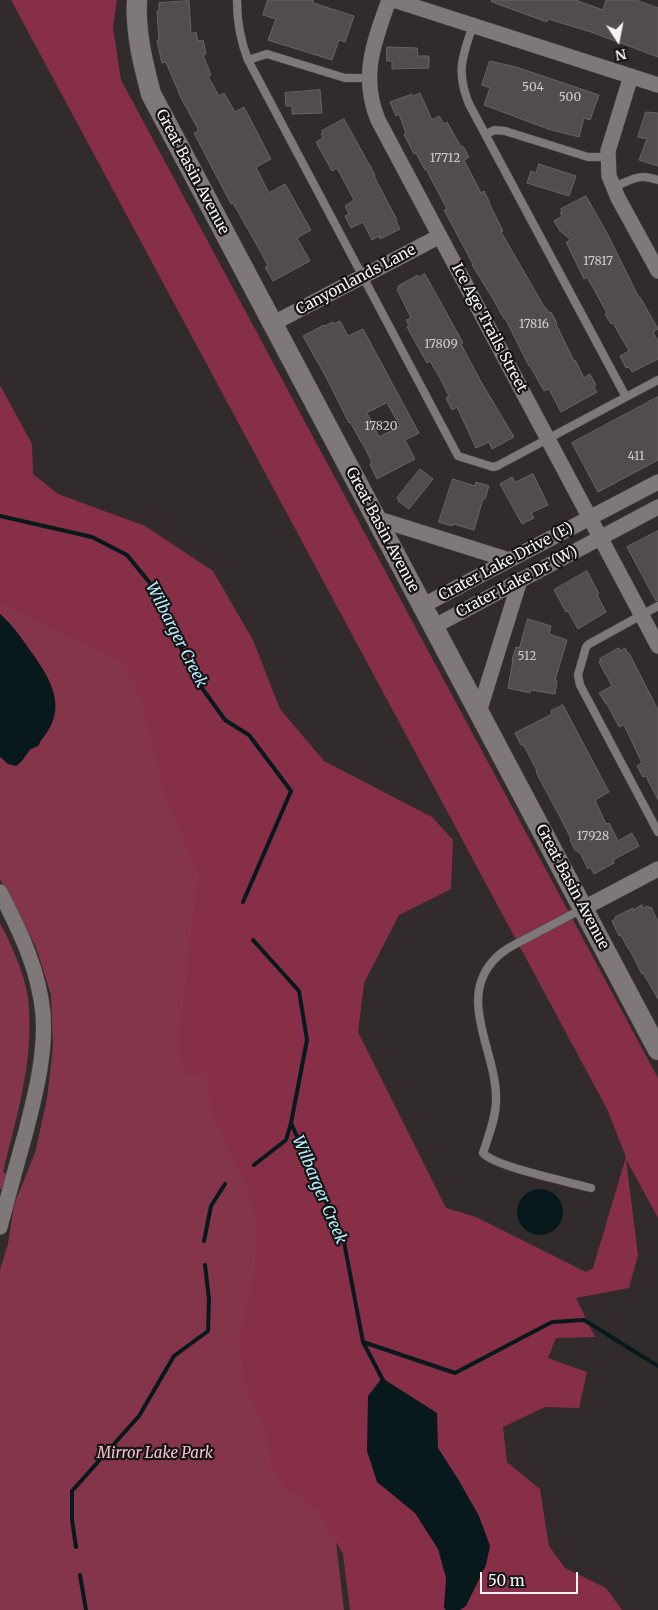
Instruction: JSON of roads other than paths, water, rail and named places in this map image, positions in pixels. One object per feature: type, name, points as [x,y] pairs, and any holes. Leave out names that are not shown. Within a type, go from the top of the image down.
[{"type":"street","name":"Great Basin Avenue","points":[[137,0],[137,30],[140,52],[151,94],[658,1050]]},
{"type":"street","name":"Ice Age Trails Street","points":[[389,0],[372,49],[369,78],[374,112],[658,646]]},
{"type":"street","points":[[394,0],[658,85]]},
{"type":"street","points":[[631,76],[611,140],[608,157],[609,176],[658,271]]},
{"type":"street","name":"Canyonlands Lane","points":[[272,324],[440,236]]},
{"type":"street","name":"Crater Lake Drive (E)","points":[[422,606],[658,482]]},
{"type":"street","name":"Crater Lake Dr (W)","points":[[434,627],[658,507]]},
{"type":"street","points":[[375,518],[509,560]]},
{"type":"street","points":[[479,712],[520,580]]},
{"type":"street","points":[[584,908],[658,869]]},
{"type":"street","points":[[0,892],[33,965],[40,996],[43,1023],[43,1041],[38,1081],[4,1198],[0,1227]]},
{"type":"lane","points":[[236,0],[240,38],[248,60],[458,456],[493,467],[658,380]]},
{"type":"lane","points":[[473,25],[464,50],[461,73],[467,99],[626,397]]},
{"type":"lane","points":[[248,60],[267,54],[345,78],[369,78]]},
{"type":"lane","points":[[486,134],[495,130],[505,131],[588,157],[608,157]]},
{"type":"lane","points":[[614,187],[638,176],[647,176],[658,180]]},
{"type":"lane","points":[[658,606],[589,644],[586,647],[578,675],[580,685],[658,832]]},
{"type":"lane","points":[[584,908],[499,954],[492,961],[482,978],[478,989],[478,999],[481,1024],[494,1075],[496,1101],[483,1153],[487,1158],[502,1164],[591,1188]]},
{"type":"waterway","name":"Wilbarger Creek","points":[[0,516],[92,537],[127,555],[154,588],[194,677],[225,720],[249,735],[291,791],[243,902]]},
{"type":"waterway","name":"Wilbarger Creek","points":[[253,940],[299,991],[307,1040],[286,1140],[254,1165]]},
{"type":"waterway","name":"Wilbarger Creek","points":[[291,1123],[344,1242],[363,1342],[455,1373],[552,1322],[584,1320],[658,1366]]},
{"type":"waterway","points":[[204,1241],[211,1206],[225,1184]]},
{"type":"waterway","points":[[76,1547],[72,1520],[72,1491],[139,1416],[174,1356],[208,1331],[209,1299],[205,1265]]},
{"type":"waterway","points":[[363,1342],[384,1382]]},
{"type":"waterway","points":[[80,1575],[86,1610]]},
{"type":"park label","name":"Mirror Lake Park","points":[[155,1454]]}]
